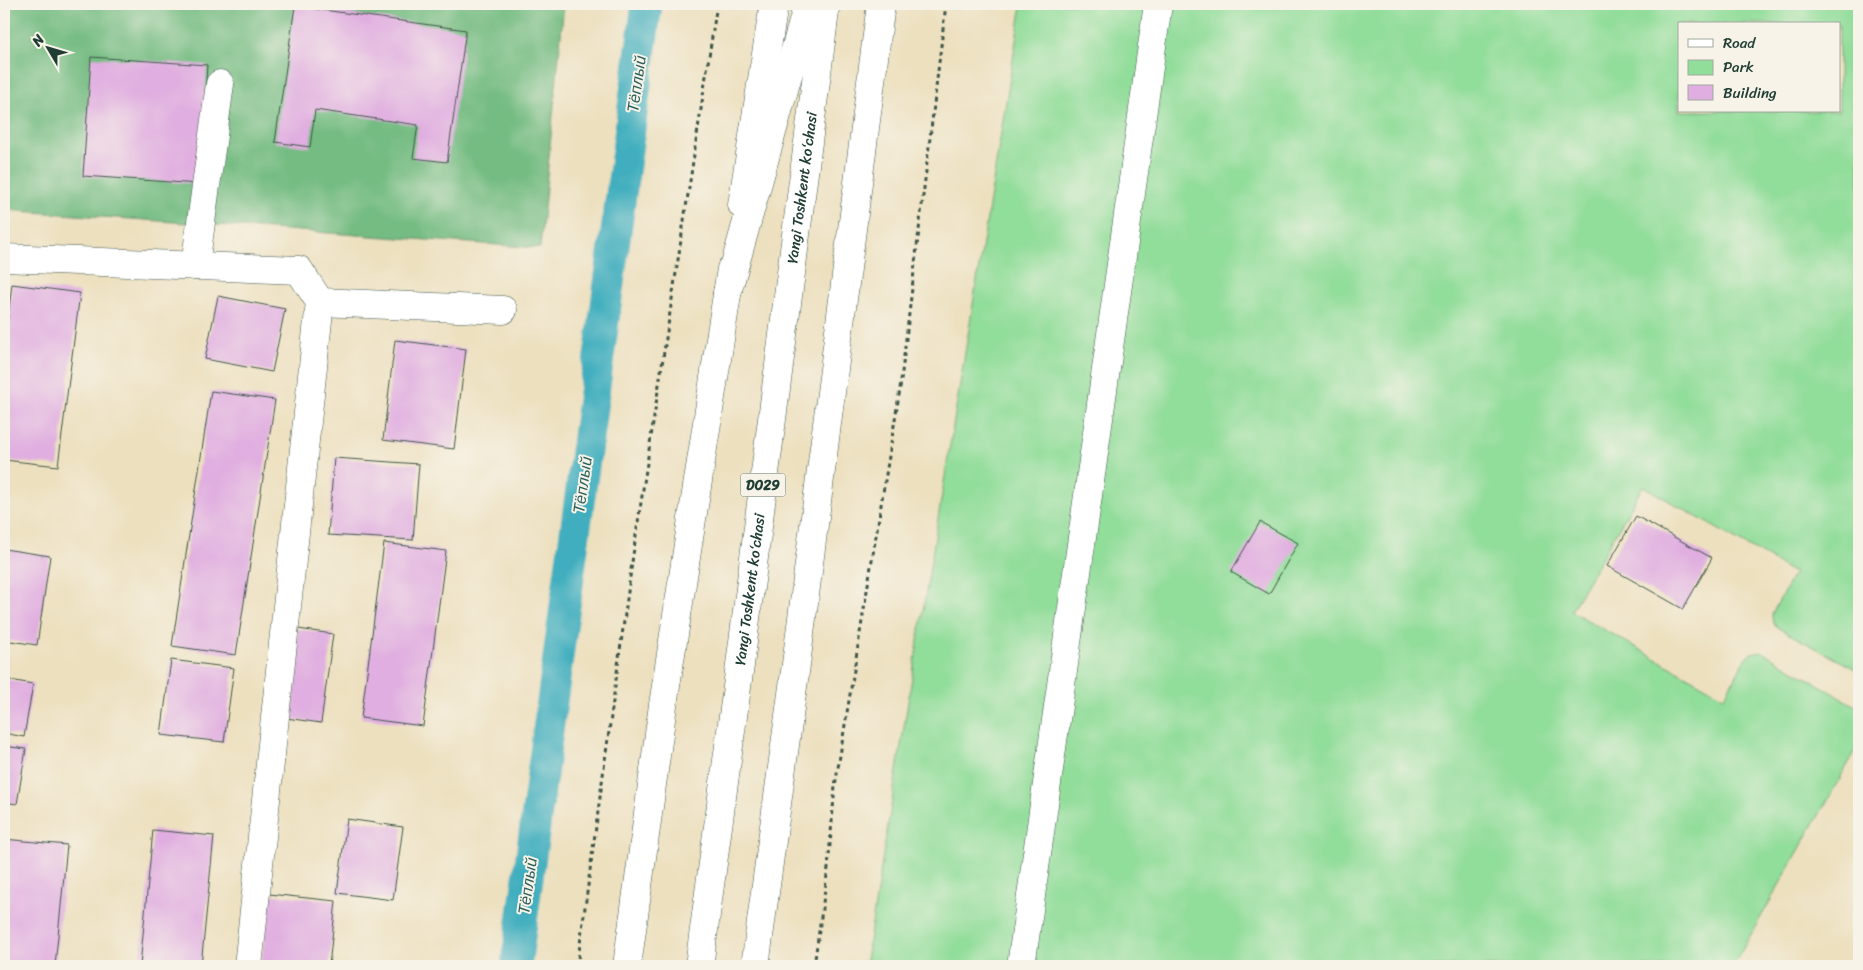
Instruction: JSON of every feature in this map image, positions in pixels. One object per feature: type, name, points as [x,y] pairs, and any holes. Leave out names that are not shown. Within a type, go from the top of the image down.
[{"type":"main road","points":[[627,966],[663,705],[774,4]]},
{"type":"main road","points":[[728,293],[808,4]]},
{"type":"main road","name":"Yangi Toshkent ko‘chasi","points":[[698,966],[740,665],[826,4]]},
{"type":"main road","points":[[755,966],[881,4]]},
{"type":"main road","points":[[1021,966],[1158,4]]},
{"type":"main road","points":[[195,266],[220,84]]},
{"type":"main road","points":[[4,258],[299,270],[320,302],[248,966]]},
{"type":"main road","points":[[320,302],[503,310]]},
{"type":"path","points":[[577,966],[632,555],[717,4]]},
{"type":"path","points":[[814,966],[828,868],[835,786],[900,389],[946,4]]},
{"type":"green space","points":[[4,4],[564,4],[540,248],[4,210]]},
{"type":"green space","points":[[1022,4],[1859,4],[1859,671],[1778,628],[1775,624],[1772,614],[1794,573],[1643,486],[1571,611],[1724,697],[1746,657],[1751,653],[1761,651],[1859,708],[1859,745],[1733,966],[865,966]]},
{"type":"building","points":[[295,6],[466,30],[447,162],[413,158],[418,125],[315,110],[310,147],[275,142]]},
{"type":"building","points":[[91,57],[207,65],[199,184],[83,176]]},
{"type":"building","points":[[12,284],[80,293],[58,466],[4,460],[4,350]]},
{"type":"building","points":[[218,296],[285,309],[272,372],[205,359]]},
{"type":"building","points":[[395,340],[466,349],[454,449],[383,440]]},
{"type":"building","points":[[211,391],[275,400],[236,655],[172,646]]},
{"type":"building","points":[[334,458],[419,464],[413,540],[328,535]]},
{"type":"building","points":[[1636,516],[1712,558],[1683,609],[1607,566]]},
{"type":"building","points":[[1260,522],[1298,543],[1269,594],[1231,572]]},
{"type":"building","points":[[384,543],[446,551],[423,726],[361,718]]},
{"type":"building","points":[[4,549],[50,556],[37,645],[4,640]]},
{"type":"building","points":[[298,629],[333,634],[321,723],[286,718]]},
{"type":"building","points":[[171,660],[234,668],[224,742],[161,735]]},
{"type":"building","points":[[4,679],[33,684],[24,737],[4,733]]},
{"type":"building","points":[[4,746],[26,749],[17,804],[4,802]]},
{"type":"building","points":[[347,819],[403,827],[393,900],[337,893]]},
{"type":"building","points":[[153,830],[214,836],[201,966],[140,966]]},
{"type":"building","points":[[4,839],[67,845],[55,966],[4,966]]},
{"type":"building","points":[[269,894],[336,901],[329,966],[261,966]]},
{"type":"waterway","name":"Тёплый","points":[[516,966],[647,4]]}]
